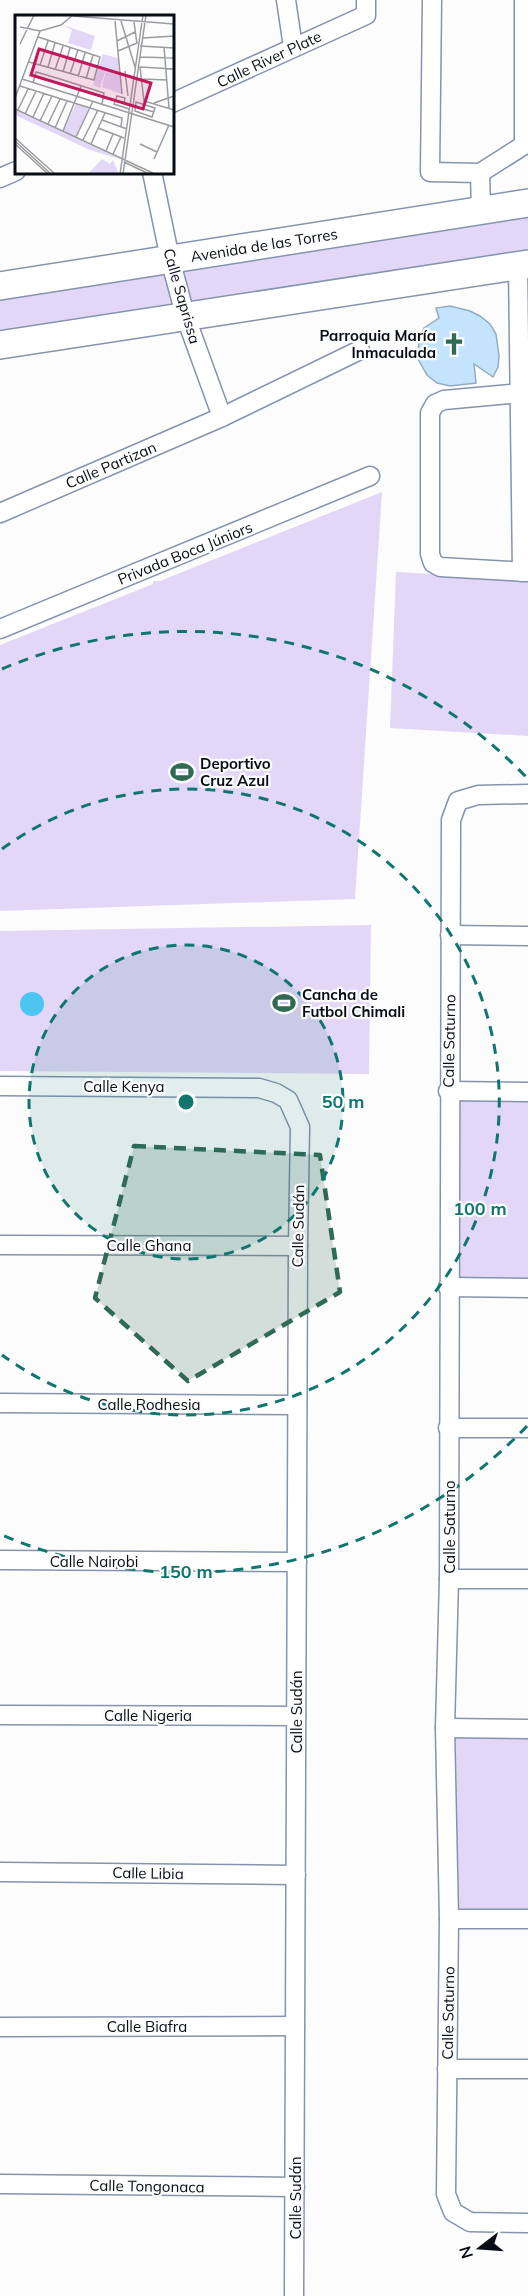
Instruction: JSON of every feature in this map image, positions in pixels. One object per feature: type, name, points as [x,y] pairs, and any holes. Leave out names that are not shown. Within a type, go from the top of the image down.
[{"type":"street","points":[[286,0],[293,47]]},
{"type":"street","points":[[432,0],[430,172],[480,173],[526,144],[524,0]]},
{"type":"street","name":"Calle River Plate","points":[[174,102],[293,47],[366,8]]},
{"type":"street","points":[[0,178],[15,171]]},
{"type":"street","points":[[480,173],[481,211]]},
{"type":"street","name":"Calle Saprissa","points":[[152,174],[170,259],[186,318],[222,417]]},
{"type":"street","name":"Avenida de las Torres","points":[[0,286],[528,203]]},
{"type":"street","points":[[0,345],[523,265],[521,393],[525,572],[440,567],[433,563],[430,555],[430,413],[435,404],[444,400],[521,393]]},
{"type":"street","name":"Calle Partizan","points":[[0,513],[222,417],[360,350]]},
{"type":"street","name":"Privada Boca Júniors","points":[[0,629],[370,476]]},
{"type":"street","name":"Calle Saturno","points":[[528,794],[478,795],[458,801],[451,820],[448,1091],[449,1579],[445,1728],[449,1919],[446,2194],[453,2212],[470,2222],[528,2223]]},
{"type":"street","points":[[450,935],[528,936]]},
{"type":"street","name":"Calle Kenya","points":[[0,1086],[259,1088],[276,1092],[288,1100],[300,1127]]},
{"type":"street","points":[[448,1091],[528,1092]]},
{"type":"street","name":"Calle Sudán","points":[[294,2296],[300,1127]]},
{"type":"street","name":"Calle Ghana","points":[[0,1245],[298,1246]]},
{"type":"street","points":[[448,1287],[528,1288]]},
{"type":"street","name":"Calle Rodhesia","points":[[0,1403],[297,1405]]},
{"type":"street","points":[[448,1428],[528,1428]]},
{"type":"street","name":"Calle Nairobi","points":[[0,1560],[297,1562]]},
{"type":"street","points":[[449,1579],[528,1579]]},
{"type":"street","name":"Calle Nigeria","points":[[0,1715],[296,1716]]},
{"type":"street","points":[[445,1728],[528,1729]]},
{"type":"street","name":"Calle Libia","points":[[0,1872],[296,1875]]},
{"type":"street","points":[[449,1919],[528,1919]]},
{"type":"street","name":"Calle Biafra","points":[[0,2027],[295,2026]]},
{"type":"street","points":[[447,2069],[528,2069]]},
{"type":"street","name":"Calle Tongonaca","points":[[0,2184],[294,2187]]},
{"type":"highlighted area","points":[[134,1146],[320,1155],[340,1292],[188,1381],[95,1298]]},
{"type":"shaded area","points":[[528,199],[528,263],[194,320],[176,249]]},
{"type":"shaded area","points":[[164,252],[182,322],[0,349],[0,275]]},
{"type":"shaded area","name":"Deportivo Cruz Azul","points":[[382,492],[355,899],[0,911],[0,645],[153,584],[153,581],[160,581]]},
{"type":"shaded area","points":[[396,572],[528,579],[528,736],[390,728]]},
{"type":"shaded area","points":[[371,925],[369,1074],[0,1071],[0,931]]},
{"type":"shaded area","points":[[450,1093],[528,1094],[528,1286],[450,1286]]},
{"type":"shaded area","points":[[448,1732],[528,1734],[528,1912],[445,1911]]},
{"type":"water","points":[[27,992],[37,992],[44,999],[44,1009],[37,1016],[27,1016],[20,1009],[20,999]]},
{"type":"building","points":[[450,306],[470,311],[490,324],[496,334],[499,356],[498,367],[493,377],[474,364],[476,383],[450,386],[437,383],[427,375],[418,359],[419,339],[424,328],[439,318],[436,308]]},
{"type":"place","name":"Parroquia María Inmaculada","points":[[454,344]]},
{"type":"place","name":"Deportivo Cruz Azul","points":[[182,772]]},
{"type":"place","name":"Cancha de Futbol Chimali","points":[[284,1003]]}]
